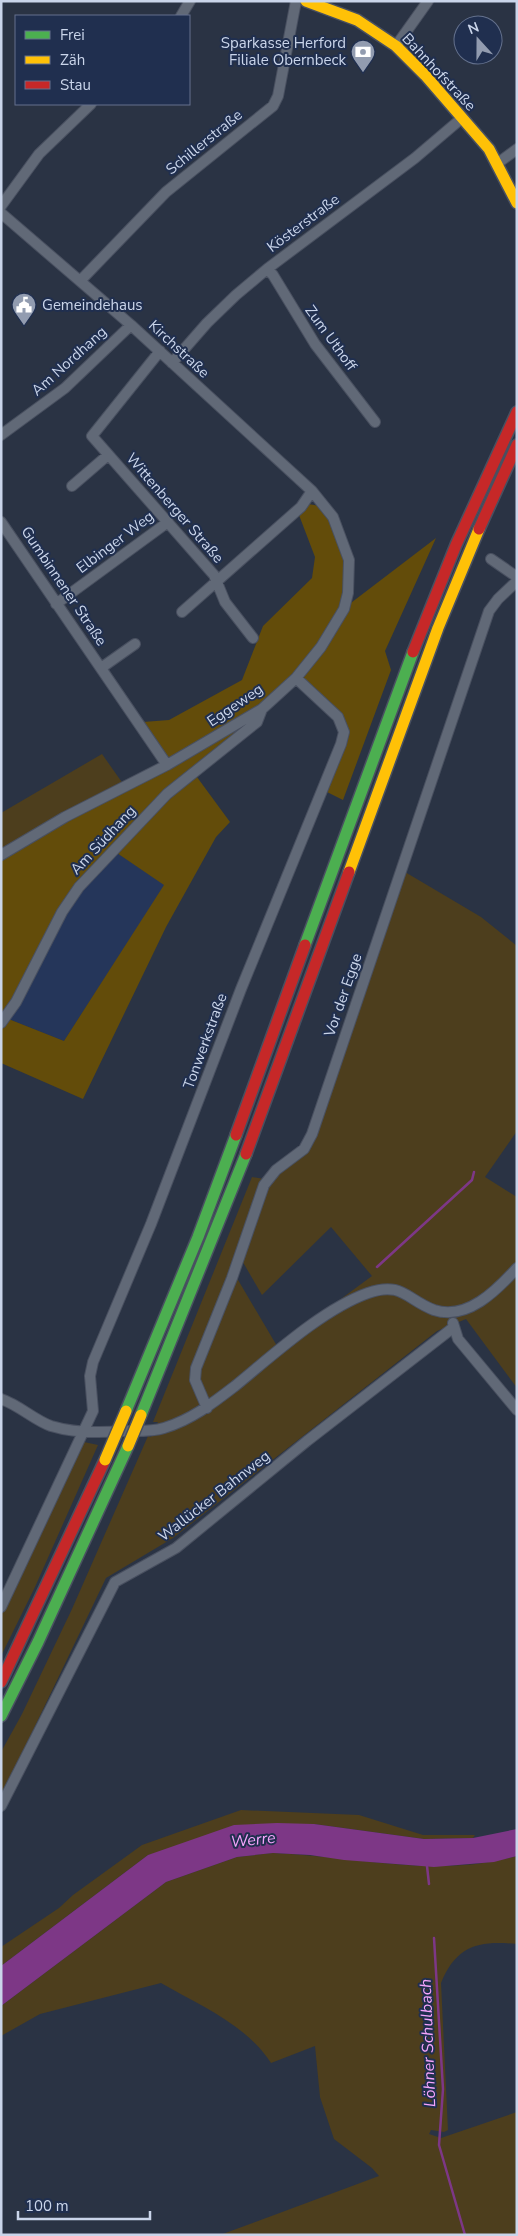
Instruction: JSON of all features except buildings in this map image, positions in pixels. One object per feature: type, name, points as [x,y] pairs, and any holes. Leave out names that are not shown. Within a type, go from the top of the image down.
[{"type":"main road","name":"Bahnhofstraße","points":[[306,1],[357,20],[396,46],[425,74],[489,149],[498,163],[517,203]]},
{"type":"main road","points":[[1,1682],[105,1460],[205,1218],[427,615],[517,412]]},
{"type":"main road","points":[[1,1716],[38,1642],[128,1446],[215,1233],[272,1085],[442,619],[465,560],[517,445]]},
{"type":"street","points":[[182,15],[190,1]]},
{"type":"street","name":"Schillerstraße","points":[[81,280],[166,192],[273,106],[278,96],[296,1]]},
{"type":"street","points":[[396,46],[428,1]]},
{"type":"street","points":[[1,206],[39,154],[90,105]]},
{"type":"street","name":"Kösterstraße","points":[[172,363],[217,313],[267,269],[415,158],[462,118]]},
{"type":"street","points":[[498,163],[517,149]]},
{"type":"street","name":"Kirchstraße","points":[[1,213],[81,280],[312,491]]},
{"type":"street","name":"Zum Uthoff","points":[[267,269],[273,275],[315,344],[375,422]]},
{"type":"street","name":"Am Nordhang","points":[[1,435],[65,388],[131,325]]},
{"type":"street","name":"Wittenberger Straße","points":[[160,352],[92,436],[214,575],[225,602],[254,638]]},
{"type":"street","name":"Wittenberger Straße","points":[[72,486],[108,455]]},
{"type":"street","name":"Wittenberger Straße","points":[[182,612],[301,507],[312,491]]},
{"type":"street","name":"Eggeweg","points":[[1,855],[65,817],[167,765],[262,709],[296,678],[321,647],[344,609],[348,593],[349,560],[333,517],[312,491]]},
{"type":"street","name":"Gumbinnener Straße","points":[[1,522],[167,765]]},
{"type":"street","name":"Elbinger Weg","points":[[56,604],[168,522]]},
{"type":"street","points":[[491,559],[517,577]]},
{"type":"street","name":"Vor der Egge","points":[[207,1408],[195,1380],[196,1368],[232,1278],[264,1185],[276,1170],[304,1149],[312,1134],[489,611],[498,599],[517,581]]},
{"type":"street","name":"Gumbinnener Straße","points":[[101,668],[135,644]]},
{"type":"street","name":"Tonwerkstraße","points":[[85,1432],[93,1411],[90,1376],[93,1362],[151,1224],[240,989],[341,744],[344,732],[338,717],[296,678]]},
{"type":"street","name":"Am Südhang","points":[[1,1023],[16,1002],[62,912],[79,887],[167,794],[257,722],[262,709]]},
{"type":"street","points":[[1,1399],[14,1404],[51,1426],[99,1433],[162,1429],[207,1408],[317,1322],[348,1301],[359,1296],[384,1288],[393,1289],[404,1292],[434,1309],[450,1313],[466,1310],[481,1300],[497,1288],[517,1268]]},
{"type":"street","points":[[450,1313],[458,1339],[517,1410]]},
{"type":"street","name":"Wallücker Bahnweg","points":[[1,1806],[115,1582],[176,1548],[307,1441],[454,1328]]},
{"type":"street","points":[[1,1607],[85,1432]]},
{"type":"shaded area","points":[[308,504],[320,506],[329,518],[341,543],[344,556],[345,583],[339,612],[436,538],[385,651],[391,670],[343,800],[323,790],[347,732],[294,678],[257,720],[166,794],[78,887],[1,1023],[1,857],[172,765],[143,722],[169,720],[242,680],[263,626],[312,578],[315,557],[299,515]]},
{"type":"shaded area","points":[[102,754],[126,788],[1,857],[1,813]]},
{"type":"shaded area","points":[[194,773],[230,822],[216,837],[166,927],[83,1099],[1,1063],[1,1024],[6,1018],[64,1041],[164,885],[114,851]]},
{"type":"shaded area","points":[[114,851],[165,885],[64,1041],[6,1018],[63,912]]},
{"type":"shaded area","points":[[405,872],[481,917],[517,946],[517,1131],[485,1177],[517,1197],[517,1388],[466,1319],[437,1331],[173,1538],[106,1578],[1,1797],[1,1752],[22,1714],[72,1609],[148,1436],[151,1437],[158,1422],[153,1422],[252,1177],[270,1180],[305,1151]],"holes":[[[331,1227],[372,1276],[277,1346],[231,1268],[237,1252],[262,1295]]]},
{"type":"shaded area","points":[[84,1442],[98,1445],[35,1587],[1,1656],[1,1613]]},
{"type":"shaded area","points":[[241,1810],[359,1815],[423,1835],[475,1835],[473,1838],[424,1839],[314,1824],[148,1855],[1,1966],[1,1947],[59,1908],[73,1895],[142,1845]]},
{"type":"shaded area","points":[[273,1853],[426,1866],[487,1863],[517,1856],[517,1944],[491,1943],[470,1948],[461,1953],[454,1961],[441,1983],[448,2130],[444,2132],[431,2130],[429,2134],[441,2138],[517,2112],[517,2235],[220,2235],[379,2176],[372,2168],[334,2139],[320,2097],[315,2046],[271,2063],[261,2050],[236,2027],[161,1983],[40,2014],[1,2036],[1,2006],[166,1882],[237,1857]]},
{"type":"water","name":"Werre","points":[[314,1824],[424,1839],[473,1838],[517,1829],[517,1856],[494,1862],[434,1867],[273,1853],[237,1857],[166,1882],[1,2006],[1,1966],[148,1855],[234,1825]]},
{"type":"waterway","points":[[377,1267],[472,1180],[474,1172]]},
{"type":"waterway","name":"Löhner Schulbach","points":[[427,1866],[429,1884]]},
{"type":"waterway","name":"Löhner Schulbach","points":[[434,1938],[443,2089],[439,2145],[465,2235]]},
{"type":"traffic: fast","points":[[305,945],[413,652]]},
{"type":"traffic: fast","points":[[126,1411],[198,1237],[236,1135]]},
{"type":"traffic: fast","points":[[141,1415],[246,1154]]},
{"type":"traffic: fast","points":[[1,1716],[38,1642],[128,1446]]},
{"type":"traffic: slow","points":[[306,1],[357,20],[396,46],[425,75],[489,149],[517,203]]},
{"type":"traffic: slow","points":[[349,872],[438,628],[479,529]]},
{"type":"traffic: slow","points":[[105,1460],[126,1411]]},
{"type":"traffic: slow","points":[[128,1446],[141,1415]]},
{"type":"traffic: jam","points":[[413,652],[456,545],[517,412]]},
{"type":"traffic: jam","points":[[479,529],[517,445]]},
{"type":"traffic: jam","points":[[246,1154],[349,872]]},
{"type":"traffic: jam","points":[[236,1135],[305,945]]},
{"type":"traffic: jam","points":[[1,1682],[105,1460]]},
{"type":"place","name":"Sparkasse Herford Filiale Obernbeck","points":[[363,73]]},
{"type":"place","name":"Gemeindehaus","points":[[24,326]]}]
